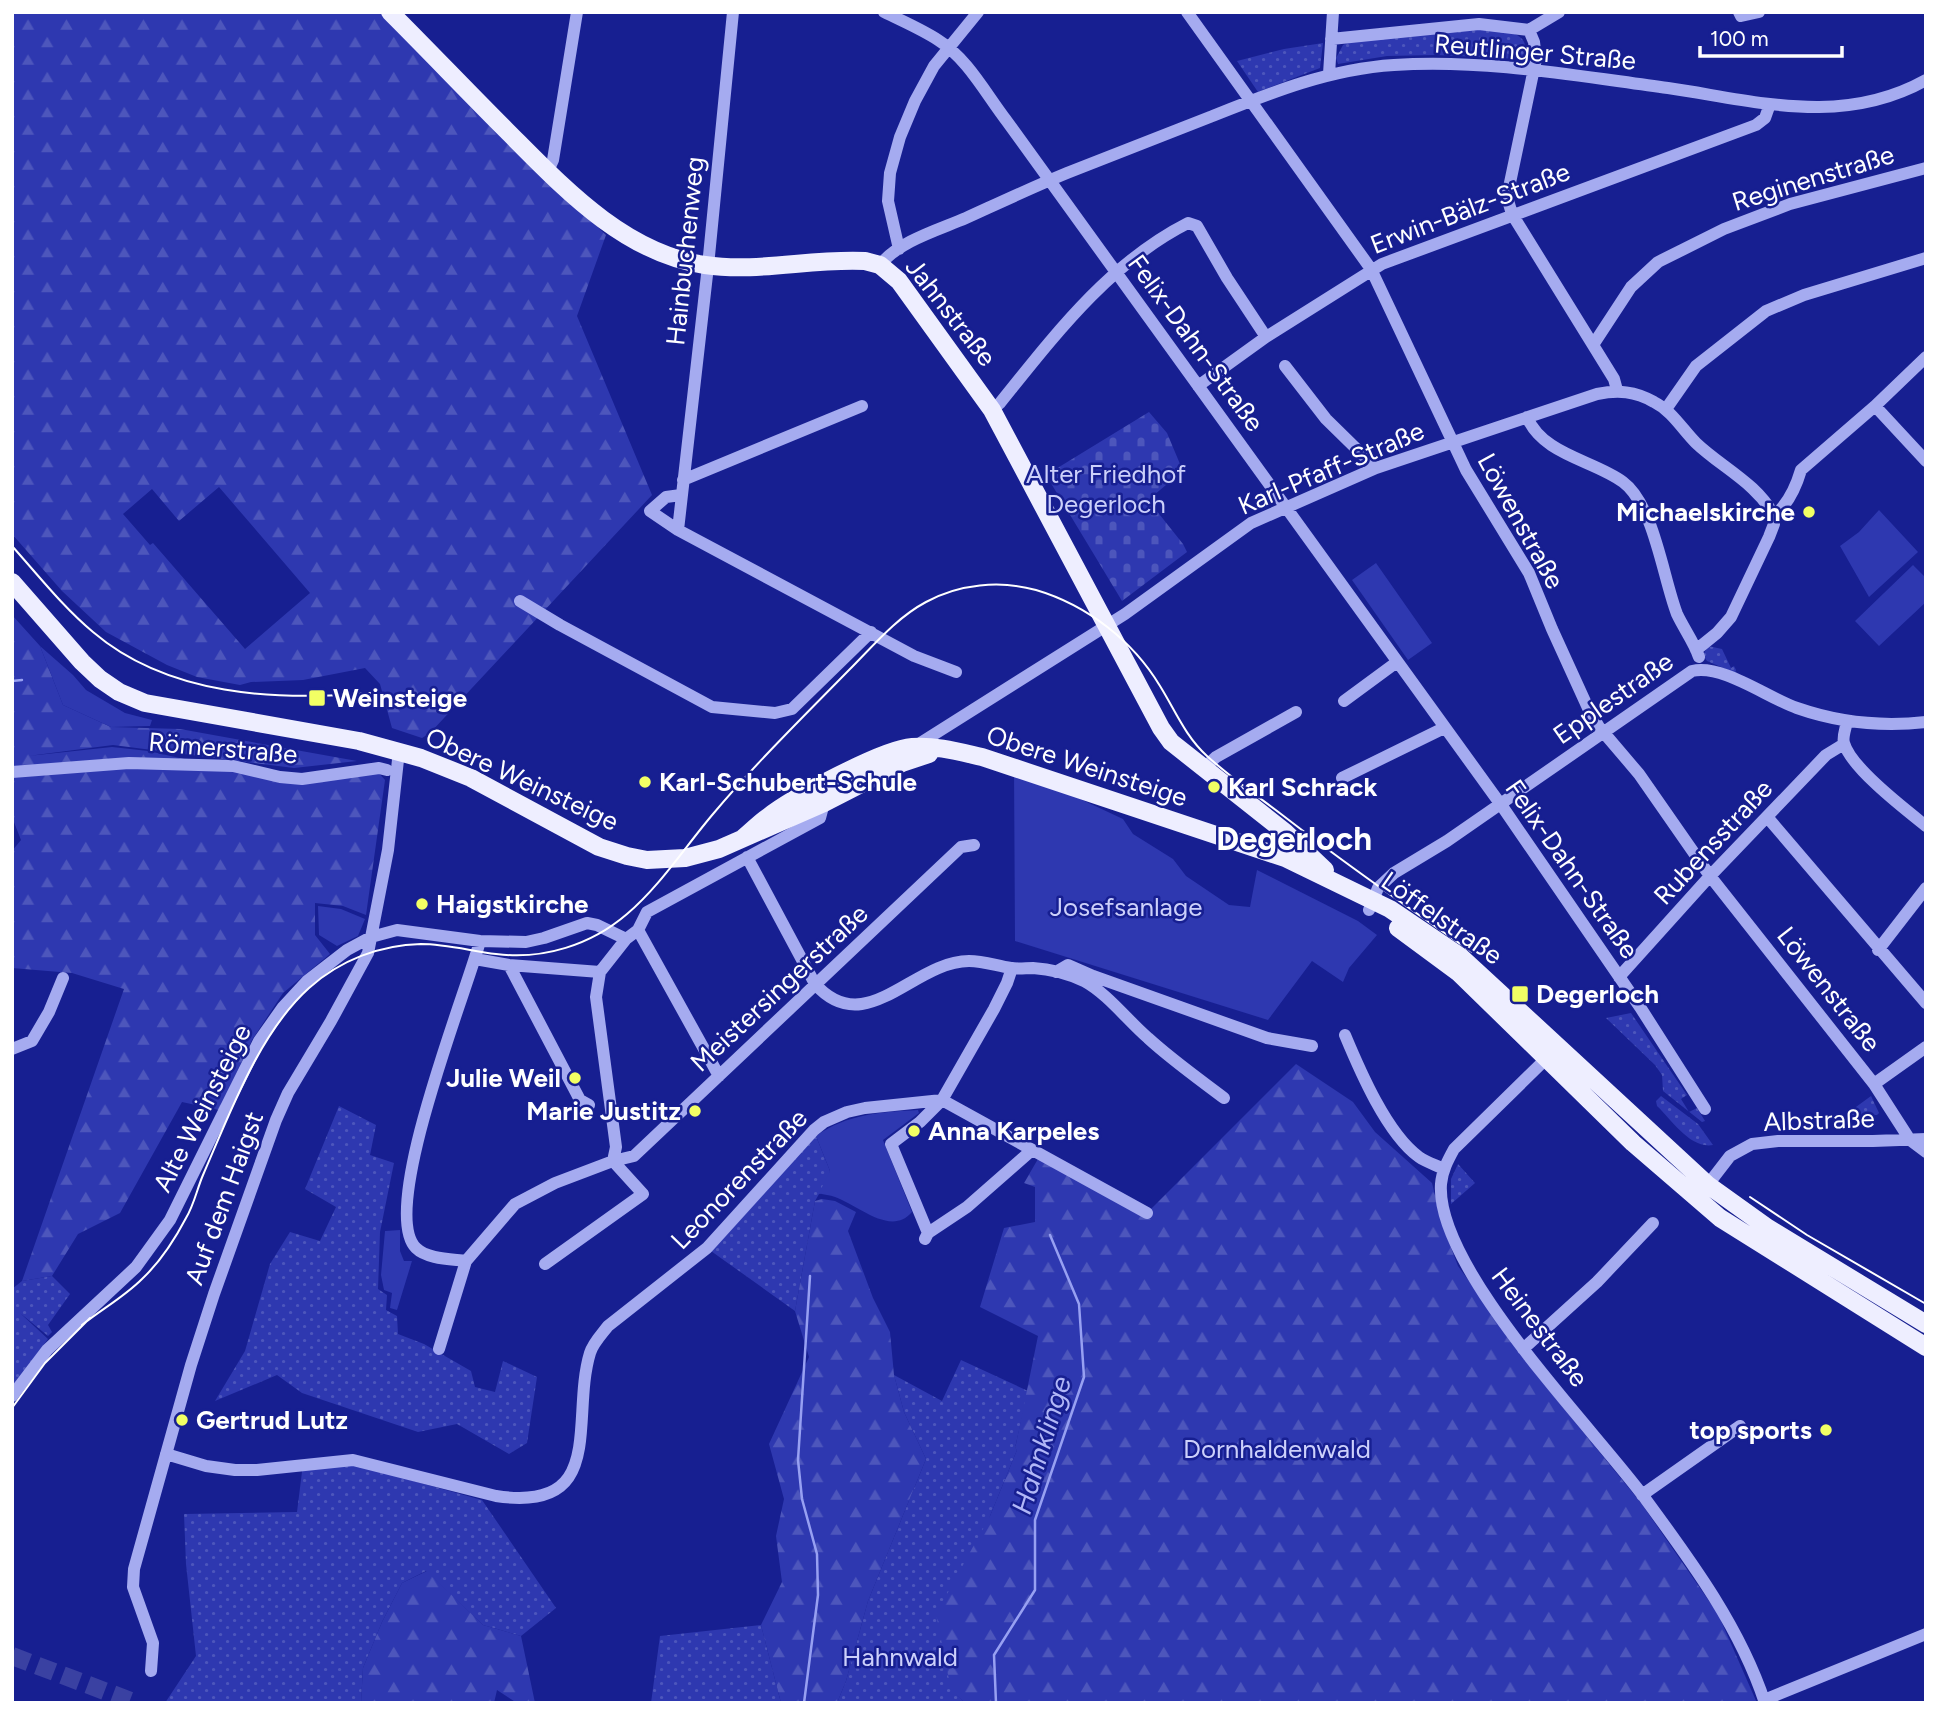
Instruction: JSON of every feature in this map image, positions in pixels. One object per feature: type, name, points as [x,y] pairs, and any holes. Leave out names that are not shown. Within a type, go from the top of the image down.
[{"type":"main road","name":"Jahnstraße","points":[[390,12],[584,205],[619,230],[662,253],[684,261],[708,265],[756,266],[849,260],[880,265],[899,281],[992,410],[1161,729],[1171,742],[1306,851],[1335,880]]},
{"type":"main road","name":"Obere Weinsteige","points":[[12,582],[100,679],[119,692],[145,704],[359,741],[399,751],[456,771],[583,839],[627,856],[667,861],[702,855],[824,803],[921,755],[950,750]]},
{"type":"main road","name":"Obere Weinsteige","points":[[743,838],[769,815],[832,779],[868,762],[913,747],[950,750],[982,757],[1247,846]]},
{"type":"main road","points":[[883,772],[889,764],[913,747]]},
{"type":"main road","name":"Jahnstraße","points":[[1290,838],[1315,883]]},
{"type":"main road","points":[[1273,853],[1290,838]]},
{"type":"main road","name":"Löffelstraße","points":[[1247,846],[1273,853],[1335,880],[1370,905]]},
{"type":"main road","name":"Löffelstraße","points":[[1247,846],[1315,883],[1370,905],[1390,909],[1461,957],[1553,1053],[1633,1143],[1697,1199],[1748,1237],[1926,1347]]},
{"type":"main road","name":"Löffelstraße","points":[[1553,1053],[1708,1185],[1768,1228],[1926,1324]]},
{"type":"street","points":[[548,171],[553,160],[577,12]]},
{"type":"street","name":"Hainbuchenweg","points":[[678,530],[733,12]]},
{"type":"street","name":"Felix-Dahn-Straße","points":[[884,12],[950,49],[1050,180],[1500,804],[1619,977],[1705,1109]]},
{"type":"street","points":[[899,249],[888,201],[893,160],[915,101],[934,66],[978,12]]},
{"type":"street","name":"Löwenstraße","points":[[1187,12],[1371,269],[1452,442],[1529,573],[1587,708],[1639,774],[1710,876],[1874,1084],[1910,1140]]},
{"type":"street","points":[[1329,74],[1333,12]]},
{"type":"street","points":[[1559,12],[1529,30],[1536,55],[1507,197],[1512,214],[1614,379],[1617,390],[1639,395],[1666,409],[1696,443],[1769,506],[1773,516],[1774,524],[1769,537],[1737,606],[1717,634],[1696,650]]},
{"type":"street","points":[[1739,12],[1741,16],[1759,12]]},
{"type":"street","name":"Reutlinger Straße","points":[[1331,39],[1482,18],[1529,30]]},
{"type":"street","name":"Reutlinger Straße","points":[[880,265],[899,249],[1050,180],[1251,101],[1329,74],[1393,65],[1441,63],[1534,70],[1770,104],[1821,108],[1847,107],[1894,95],[1926,80]]},
{"type":"street","name":"Erwin-Bälz-Straße","points":[[1198,386],[1266,337],[1371,269],[1512,214],[1756,125],[1765,118],[1770,104]]},
{"type":"street","name":"Reginenstraße","points":[[1593,345],[1631,286],[1658,262],[1724,229],[1790,204],[1926,168]]},
{"type":"street","points":[[992,410],[1062,326],[1116,272],[1188,223],[1197,226],[1266,337]]},
{"type":"street","points":[[1666,409],[1696,366],[1766,311],[1804,295],[1926,257]]},
{"type":"street","points":[[1773,516],[1781,510],[1797,484],[1801,470],[1875,406],[1926,357]]},
{"type":"street","points":[[1284,366],[1325,419],[1376,468]]},
{"type":"street","name":"Karl-Pfaff-Straße","points":[[913,747],[1107,625],[1251,523],[1376,468],[1597,394],[1617,390]]},
{"type":"street","points":[[684,480],[863,406]]},
{"type":"street","points":[[1875,406],[1926,461]]},
{"type":"street","points":[[1527,417],[1530,425],[1564,453],[1623,482],[1636,496],[1657,547],[1677,614],[1696,650],[1702,669]]},
{"type":"street","points":[[681,495],[666,497],[650,511],[678,530],[915,656],[956,672]]},
{"type":"street","points":[[520,601],[700,701],[727,710],[786,713],[871,632]]},
{"type":"street","points":[[1344,701],[1397,662]]},
{"type":"street","name":"Epplestraße","points":[[1370,905],[1378,888],[1394,873],[1427,854],[1692,671],[1702,669],[1728,675],[1799,709],[1847,721],[1888,725],[1926,722]]},
{"type":"street","points":[[1204,768],[1216,757],[1296,712]]},
{"type":"street","points":[[1847,721],[1844,744],[1865,772],[1926,826]]},
{"type":"street","points":[[1342,778],[1444,728]]},
{"type":"street","name":"Rubensstraße","points":[[1619,977],[1710,876],[1826,755],[1844,744]]},
{"type":"street","name":"Auf dem Haigst","points":[[151,1671],[153,1643],[133,1587],[134,1569],[214,1294],[276,1120],[288,1093],[368,953],[388,850],[399,751]]},
{"type":"street","name":"Römerstraße","points":[[12,772],[129,763],[233,766],[280,777],[302,779],[366,770],[387,770]]},
{"type":"street","points":[[545,1264],[643,1194],[613,1161],[616,1147],[596,997],[600,972],[626,939],[638,930],[647,912],[820,818],[824,803]]},
{"type":"street","points":[[1768,818],[1926,1003]]},
{"type":"street","name":"Meistersingerstraße","points":[[466,1261],[515,1205],[555,1183],[634,1156],[961,848],[974,845]]},
{"type":"street","points":[[747,857],[815,984],[830,999],[839,1003],[865,1004],[897,992],[920,976],[945,964],[967,961],[1056,972],[1092,986],[1149,1039],[1224,1098]]},
{"type":"street","points":[[1878,950],[1926,888]]},
{"type":"street","name":"Alte Weinsteige","points":[[12,1396],[47,1350],[119,1284],[155,1243],[170,1220],[258,1041],[283,1007],[320,970],[371,937],[397,930],[480,941],[526,942],[587,923],[626,939]]},
{"type":"street","points":[[638,930],[719,1076]]},
{"type":"street","points":[[439,1349],[466,1261],[422,1253],[414,1247],[410,1239],[408,1219],[410,1170],[435,1075],[480,941]]},
{"type":"street","points":[[475,959],[509,965],[600,972]]},
{"type":"street","points":[[509,965],[580,1100],[589,1105]]},
{"type":"street","points":[[1056,972],[1068,965],[1266,1038],[1312,1045]]},
{"type":"street","points":[[1012,968],[994,1009],[942,1100],[920,1122],[891,1144],[927,1236],[967,1207],[1032,1150]]},
{"type":"street","points":[[12,1049],[32,1041],[49,1012],[62,978]]},
{"type":"street","points":[[1345,1035],[1364,1081],[1401,1139],[1420,1158],[1444,1169],[1454,1149],[1553,1053]]},
{"type":"street","points":[[1874,1084],[1926,1047]]},
{"type":"street","points":[[942,1100],[1147,1213]]},
{"type":"street","name":"Leonorenstraße","points":[[166,1454],[206,1466],[235,1470],[353,1460],[496,1496],[537,1498],[552,1492],[566,1480],[579,1459],[587,1368],[593,1346],[608,1326],[707,1248],[824,1122],[847,1112],[881,1104],[942,1100]]},
{"type":"street","name":"Albstraße","points":[[1697,1199],[1730,1156],[1752,1144],[1778,1141],[1926,1139]]},
{"type":"street","points":[[1910,1140],[1926,1152]]},
{"type":"street","name":"Heinestraße","points":[[1444,1169],[1441,1184],[1442,1204],[1456,1242],[1477,1283],[1523,1349],[1642,1495],[1724,1613],[1765,1701]]},
{"type":"street","points":[[1523,1349],[1597,1282],[1653,1223]]},
{"type":"street","points":[[1642,1495],[1740,1426]]},
{"type":"street","points":[[1765,1701],[1926,1634]]},
{"type":"green space","points":[[12,12],[385,12],[535,167],[606,235],[577,316],[652,495],[430,733],[422,738],[392,728],[380,684],[365,668],[303,680],[251,682],[240,685],[197,677],[167,665],[106,632],[62,591],[12,534]],"holes":[[[219,487],[310,593],[245,649],[153,543],[150,545],[123,514],[152,489],[179,521]]]},
{"type":"green space","points":[[1472,29],[1517,35],[1526,46],[1525,56],[1519,59],[1436,55],[1387,56],[1338,64],[1336,58],[1343,45],[1351,41]]},
{"type":"green space","points":[[1323,43],[1320,68],[1258,92],[1237,61],[1284,49]]},
{"type":"green space","name":"Alter Friedhof Degerloch","points":[[1149,412],[1167,433],[1180,464],[1166,485],[1148,500],[1187,552],[1122,601],[1046,475]]},
{"type":"green space","points":[[1879,510],[1918,552],[1869,597],[1840,546],[1859,532]]},
{"type":"green space","points":[[1376,563],[1432,643],[1408,660],[1352,580]]},
{"type":"green space","points":[[1913,565],[1926,578],[1926,602],[1879,646],[1855,621]]},
{"type":"green space","points":[[12,615],[40,646],[63,705],[111,727],[180,729],[357,761],[294,768],[113,745],[28,756],[112,747],[148,751],[284,781],[377,771],[385,780],[366,915],[343,906],[315,903],[315,935],[330,954],[283,993],[252,1040],[219,1110],[182,1102],[120,1213],[78,1234],[52,1276],[22,1281],[124,989],[72,973],[12,968],[12,851],[21,840],[12,817]]},
{"type":"green space","points":[[40,646],[86,690],[125,713],[152,720],[150,726],[111,727],[63,705]]},
{"type":"green space","points":[[1708,646],[1722,649],[1731,668],[1734,666],[1735,673],[1707,661],[1703,655]]},
{"type":"green space","name":"Josefsanlage","points":[[1014,768],[1123,819],[1133,834],[1173,859],[1186,876],[1229,905],[1250,907],[1257,870],[1358,921],[1377,935],[1349,968],[1343,982],[1312,961],[1268,1020],[1015,941]]},
{"type":"green space","points":[[318,906],[341,909],[365,919],[358,936],[337,946],[319,935]]},
{"type":"green space","points":[[1631,1013],[1687,1095],[1681,1099],[1689,1111],[1663,1091],[1662,1075],[1655,1065],[1606,1018]]},
{"type":"green space","name":"Dornhaldenwald","points":[[1296,1064],[1353,1102],[1375,1132],[1432,1183],[1443,1227],[1458,1266],[1543,1383],[1641,1503],[1718,1614],[1757,1703],[965,1703],[951,1690],[936,1614],[990,1516],[1017,1450],[1015,1449],[1038,1336],[980,1307],[1004,1228],[1035,1222],[1035,1187],[1024,1183],[1038,1159],[1147,1213]]},
{"type":"green space","points":[[1661,1096],[1698,1124],[1713,1145],[1697,1143],[1682,1132],[1657,1106],[1656,1101]]},
{"type":"green space","points":[[1871,1096],[1879,1113],[1877,1115],[1845,1115]]},
{"type":"green space","points":[[339,1106],[376,1125],[370,1155],[394,1163],[380,1232],[378,1289],[387,1295],[386,1310],[397,1316],[398,1334],[424,1344],[471,1371],[475,1387],[495,1392],[503,1361],[537,1377],[527,1443],[509,1454],[457,1424],[418,1432],[302,1393],[277,1375],[215,1401],[245,1351],[270,1264],[290,1232],[320,1241],[336,1207],[305,1189]]},
{"type":"green space","points":[[1697,1108],[1705,1121],[1702,1122],[1689,1112]]},
{"type":"green space","points":[[918,1110],[919,1113],[883,1140],[912,1212],[904,1219],[894,1221],[874,1217],[835,1197],[819,1193],[830,1171],[816,1136],[852,1119],[878,1113]]},
{"type":"green space","points":[[816,1136],[830,1171],[826,1193],[819,1194],[815,1201],[795,1311],[711,1251]]},
{"type":"green space","points":[[1458,1164],[1475,1183],[1451,1204],[1451,1179]]},
{"type":"green space","points":[[815,1201],[835,1201],[856,1212],[848,1231],[873,1298],[890,1332],[894,1375],[904,1412],[926,1459],[868,1601],[846,1681],[837,1703],[781,1703],[761,1625],[782,1582],[776,1536],[784,1499],[769,1444],[809,1357],[795,1311]]},
{"type":"green space","points":[[400,1230],[400,1251],[404,1261],[412,1261],[397,1310],[390,1308],[392,1293],[384,1290],[381,1275],[385,1231]]},
{"type":"green space","points":[[52,1276],[70,1294],[48,1325],[52,1332],[48,1336],[20,1313],[48,1339],[12,1387],[12,1289],[22,1281]]},
{"type":"green space","name":"Hahnwald","points":[[961,1360],[1028,1391],[1015,1448],[1017,1450],[990,1516],[951,1689],[965,1703],[837,1703],[846,1681],[868,1601],[926,1459],[904,1412],[894,1375],[942,1401]]},
{"type":"green space","points":[[341,1461],[482,1500],[556,1608],[521,1636],[483,1625],[426,1571],[402,1583],[382,1622],[363,1668],[361,1703],[165,1703],[196,1656],[186,1564],[184,1514],[297,1512],[303,1464]]},
{"type":"green space","points":[[427,1571],[483,1625],[521,1636],[535,1703],[517,1703],[497,1690],[494,1703],[361,1703],[363,1668],[382,1622],[402,1583]]},
{"type":"green space","points":[[761,1625],[781,1703],[651,1703],[660,1636]]},
{"type":"waterway","points":[[12,681],[22,680]]},
{"type":"waterway","name":"Hahnklinge","points":[[996,1703],[994,1655],[1035,1590],[1035,1520],[1084,1377],[1079,1304],[1050,1235]]},
{"type":"waterway","points":[[804,1703],[818,1595],[817,1554],[802,1499],[798,1460],[810,1276]]},
{"type":"tunnel","points":[[12,1656],[136,1703]]},
{"type":"tram line","points":[[12,546],[93,632],[123,653],[155,670],[224,690],[261,694],[298,696],[370,693]]},
{"type":"tram line","points":[[82,1325],[135,1285],[172,1242],[189,1213],[247,1075],[275,1027],[309,988],[347,962],[391,947],[430,944],[496,954],[531,955],[566,948],[613,925],[650,891],[746,777],[885,633],[926,602],[952,591],[994,585],[1022,587],[1055,597],[1091,615],[1136,654],[1160,686],[1192,740],[1216,764],[1352,867],[1472,952]]},
{"type":"tram line","points":[[1750,1197],[1807,1235],[1926,1304]]},
{"type":"tram line","points":[[12,1408],[45,1363],[90,1318]]},
{"type":"place","name":"Michaelskirche","points":[[1809,512]]},
{"type":"place","name":"Weinsteige","points":[[317,698]]},
{"type":"place","name":"Karl-Schubert-Schule","points":[[645,782]]},
{"type":"place","name":"Karl Schrack","points":[[1214,787]]},
{"type":"place","name":"Haigstkirche","points":[[422,904]]},
{"type":"place","name":"Degerloch","points":[[1520,994]]},
{"type":"place","name":"Julie Weil","points":[[575,1078]]},
{"type":"place","name":"Marie Justitz","points":[[695,1111]]},
{"type":"place","name":"Anna Karpeles","points":[[914,1131]]},
{"type":"place","name":"Gertrud Lutz","points":[[182,1420]]},
{"type":"place","name":"top sports","points":[[1826,1430]]},
{"type":"district","name":"Degerloch","points":[[1294,838]]}]
